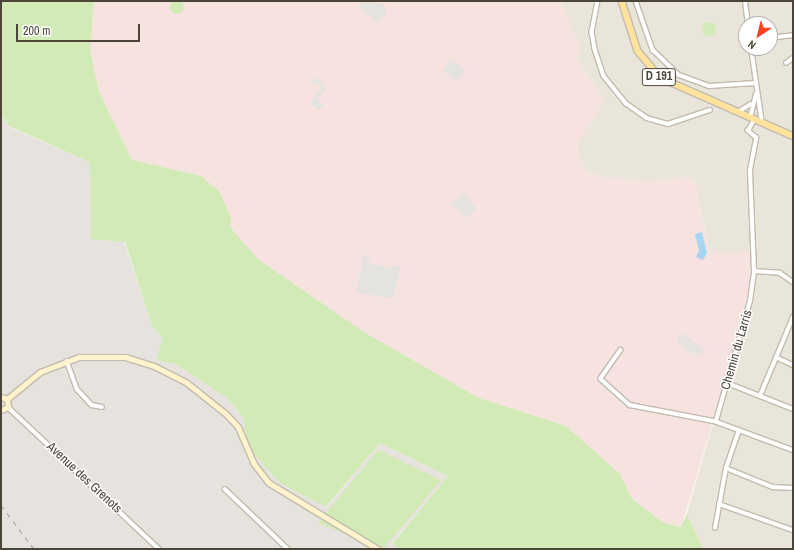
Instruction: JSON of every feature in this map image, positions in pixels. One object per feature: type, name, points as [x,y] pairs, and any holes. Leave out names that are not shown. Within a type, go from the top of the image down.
[{"type":"main road","name":"D 191","points":[[622,1],[633,42],[653,72],[680,90],[793,136]]},
{"type":"main road","points":[[7,399],[40,372],[67,360],[93,355],[125,357],[154,366],[187,383],[238,427],[254,464],[269,483],[378,549]]},
{"type":"main road","points":[[1,397],[7,399]]},
{"type":"main road","points":[[1,410],[8,407],[7,399]]},
{"type":"street","points":[[598,1],[592,32],[595,49],[604,76],[627,104],[647,118],[668,124],[710,110]]},
{"type":"street","points":[[636,1],[648,40],[675,72],[709,86],[756,83]]},
{"type":"street","points":[[745,1],[747,16]]},
{"type":"street","points":[[778,37],[793,35]]},
{"type":"street","points":[[752,56],[758,113],[762,124]]},
{"type":"street","points":[[786,63],[793,58]]},
{"type":"street","points":[[737,112],[751,104],[757,94]]},
{"type":"street","points":[[751,104],[752,119]]},
{"type":"street","points":[[752,119],[758,113]]},
{"type":"street","name":"Chemin du Larris","points":[[716,422],[750,305],[754,271],[750,170],[756,138],[748,132],[752,119]]},
{"type":"street","points":[[754,271],[780,273],[793,282]]},
{"type":"street","points":[[760,396],[793,317]]},
{"type":"street","points":[[621,350],[601,379],[630,405],[716,422],[793,450]]},
{"type":"street","points":[[776,358],[793,365]]},
{"type":"street","points":[[67,360],[77,389],[92,404],[102,407]]},
{"type":"street","points":[[727,383],[793,409]]},
{"type":"street","name":"Avenue des Grenots","points":[[8,407],[160,549]]},
{"type":"street","points":[[715,528],[726,468],[739,431]]},
{"type":"street","points":[[726,468],[773,486],[793,488]]},
{"type":"street","points":[[225,489],[288,549]]},
{"type":"street","points":[[719,504],[793,530]]},
{"type":"shaded area","points":[[94,1],[561,1],[582,51],[576,57],[605,101],[576,145],[586,171],[606,178],[647,180],[694,178],[710,253],[751,252],[751,273],[744,319],[681,527],[664,523],[632,499],[620,474],[566,426],[479,398],[364,332],[258,259],[230,227],[201,176],[132,160],[99,92],[90,51]]},
{"type":"shaded area","points":[[363,1],[384,4],[387,12],[379,22],[358,9]]},
{"type":"shaded area","points":[[561,1],[793,1],[793,549],[703,549],[687,514],[748,303],[750,252],[710,253],[694,178],[647,180],[606,178],[586,171],[576,145],[605,101],[576,57]]},
{"type":"shaded area","points":[[450,59],[466,70],[458,81],[442,70]]},
{"type":"shaded area","points":[[312,77],[323,82],[326,89],[318,100],[323,105],[319,110],[310,104],[322,87],[311,82]]},
{"type":"shaded area","points":[[1,115],[9,127],[90,162],[91,239],[124,242],[152,326],[163,338],[156,360],[176,364],[226,397],[243,417],[249,448],[327,507],[380,443],[448,476],[392,543],[399,549],[1,549]]},
{"type":"shaded area","points":[[465,193],[476,209],[467,218],[451,204]]},
{"type":"shaded area","points":[[364,252],[371,264],[390,268],[401,264],[393,299],[356,292]]},
{"type":"shaded area","points":[[682,333],[704,349],[701,354],[696,355],[676,341]]},
{"type":"green space","points":[[177,0],[182,2],[184,7],[182,12],[177,14],[172,12],[170,7],[172,2]]},
{"type":"green space","points":[[1,1],[94,1],[90,51],[99,92],[132,160],[201,176],[219,191],[231,218],[230,227],[258,259],[364,332],[479,398],[566,426],[620,474],[632,499],[664,523],[681,527],[687,514],[703,549],[399,549],[392,544],[448,476],[380,443],[326,507],[280,483],[249,448],[243,417],[226,397],[176,364],[156,360],[163,338],[152,326],[125,242],[91,239],[90,162],[9,126],[1,115]]},
{"type":"green space","points":[[709,22],[714,24],[716,29],[714,34],[709,36],[704,34],[702,29],[704,24]]},
{"type":"green space","points":[[378,450],[441,480],[383,549],[318,523]]},
{"type":"water","points":[[702,232],[707,253],[703,260],[696,257],[699,251],[695,234]]},
{"type":"railway","points":[[1,505],[34,549]]}]
